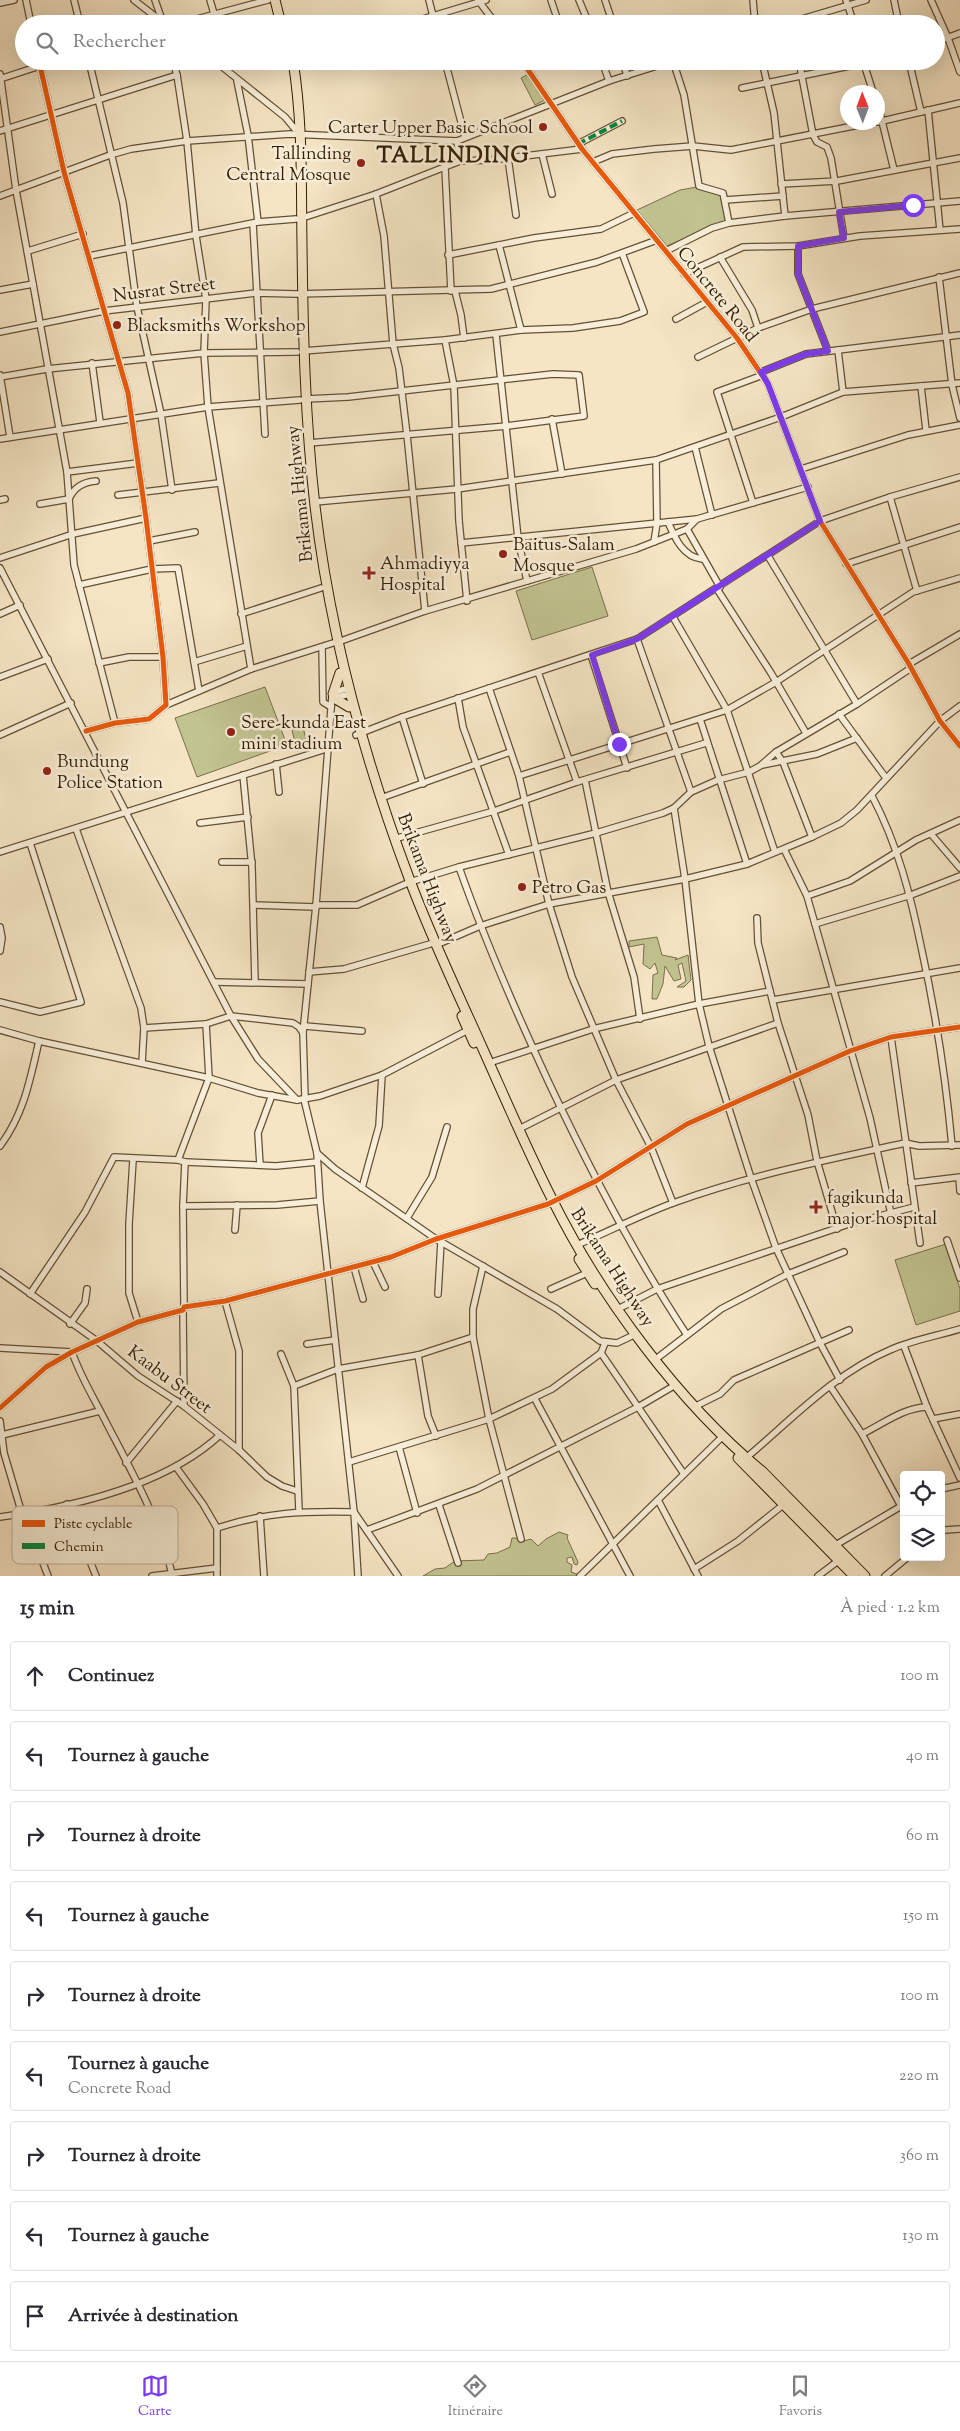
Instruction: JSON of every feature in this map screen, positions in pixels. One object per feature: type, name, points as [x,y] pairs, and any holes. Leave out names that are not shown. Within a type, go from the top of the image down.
[{"type":"highway","points":[[275,0],[278,15]]},
{"type":"highway","points":[[280,0],[284,15]]},
{"type":"highway","name":"Brikama Highway","points":[[288,70],[297,133]]},
{"type":"highway","name":"Brikama Highway","points":[[294,70],[299,219],[300,351],[307,488],[321,588],[358,734],[382,819],[468,1030],[551,1203],[587,1273],[672,1387],[720,1439],[865,1576]]},
{"type":"highway","name":"Brikama Highway","points":[[303,399],[314,502],[340,673],[347,692],[349,707],[381,798],[407,883]]},
{"type":"highway","points":[[340,673],[333,697],[349,707]]},
{"type":"highway","name":"Brikama Highway","points":[[433,945],[490,1064],[551,1203],[634,1335],[696,1406],[746,1458],[783,1505],[854,1576]]},
{"type":"street","points":[[0,3],[14,0]]},
{"type":"street","points":[[26,0],[29,15]]},
{"type":"street","points":[[74,0],[78,15]]},
{"type":"street","points":[[134,0],[154,15]]},
{"type":"street","points":[[155,0],[161,15]]},
{"type":"street","points":[[210,0],[214,14]]},
{"type":"street","points":[[210,15],[268,0]]},
{"type":"street","points":[[429,0],[433,15]]},
{"type":"street","points":[[550,0],[556,15]]},
{"type":"street","points":[[579,0],[585,15]]},
{"type":"street","points":[[605,0],[610,15]]},
{"type":"street","points":[[753,0],[754,15]]},
{"type":"street","points":[[810,15],[847,2],[866,0]]},
{"type":"street","points":[[894,0],[897,15]]},
{"type":"street","points":[[931,0],[938,15]]},
{"type":"street","points":[[436,15],[481,1],[490,15]]},
{"type":"street","points":[[847,2],[851,15]]},
{"type":"street","points":[[945,31],[960,72]]},
{"type":"street","points":[[945,39],[960,33]]},
{"type":"street","points":[[21,70],[0,77],[16,190],[67,472],[74,565],[115,723]]},
{"type":"street","points":[[40,70],[64,172],[128,393],[149,541],[163,657],[166,705]]},
{"type":"street","points":[[91,70],[123,204],[137,307],[161,414],[172,490]]},
{"type":"street","points":[[176,70],[187,141],[196,236],[206,299],[204,353],[208,407],[251,669]]},
{"type":"street","points":[[226,70],[237,81],[285,116],[297,133]]},
{"type":"street","points":[[447,70],[465,137]]},
{"type":"street","name":"Concrete Road","points":[[528,70],[580,146],[737,338],[762,373],[781,417],[820,521],[910,666],[940,721],[960,746]]},
{"type":"street","points":[[605,70],[609,81]]},
{"type":"street","points":[[625,70],[627,76]]},
{"type":"street","points":[[0,196],[110,154],[187,141],[248,135],[297,133],[456,140],[609,81],[645,70]]},
{"type":"street","points":[[676,70],[684,95],[699,186],[724,193],[730,223]]},
{"type":"street","points":[[764,70],[774,113],[785,216]]},
{"type":"street","points":[[801,70],[813,135],[817,142],[827,147],[844,238]]},
{"type":"street","points":[[742,88],[833,70]]},
{"type":"street","points":[[865,70],[871,85]]},
{"type":"street","points":[[910,70],[921,112]]},
{"type":"street","points":[[0,130],[177,75]]},
{"type":"street","points":[[237,81],[248,135],[256,223],[256,293],[266,434]]},
{"type":"street","points":[[885,120],[960,104]]},
{"type":"street","points":[[928,110],[935,163],[940,230]]},
{"type":"street","points":[[89,256],[256,223],[299,219],[376,194],[460,161],[542,154],[580,146],[622,121]]},
{"type":"street","points":[[593,162],[612,154],[693,146],[731,150],[840,130]]},
{"type":"street","points":[[881,130],[894,170]]},
{"type":"street","points":[[456,140],[460,161]]},
{"type":"street","points":[[542,154],[552,194]]},
{"type":"street","points":[[508,158],[516,215]]},
{"type":"street","points":[[781,184],[834,181],[960,158]]},
{"type":"street","points":[[446,168],[448,255],[453,291],[461,315],[464,338]]},
{"type":"street","points":[[376,194],[384,236],[393,344],[402,391],[425,612]]},
{"type":"street","points":[[725,200],[783,196]]},
{"type":"street","points":[[666,251],[712,228],[730,223],[785,216],[960,201]]},
{"type":"street","points":[[448,255],[534,238],[601,229],[634,213]]},
{"type":"street","points":[[684,274],[742,247],[798,246],[844,238],[960,228]]},
{"type":"street","points":[[28,251],[83,234]]},
{"type":"street","name":"Nusrat Street","points":[[0,332],[40,326],[104,311],[256,293],[300,294],[491,289],[622,253],[657,240]]},
{"type":"street","points":[[498,245],[521,330]]},
{"type":"street","points":[[798,246],[798,274],[828,351]]},
{"type":"street","points":[[10,437],[0,376],[92,363],[204,353],[300,351],[444,340],[496,335],[521,330],[620,322],[642,314],[643,309],[622,253]]},
{"type":"street","points":[[720,258],[752,310],[758,328]]},
{"type":"street","points":[[698,357],[758,328],[812,308],[960,273]]},
{"type":"street","points":[[939,277],[952,385],[960,418]]},
{"type":"street","points":[[0,290],[33,284]]},
{"type":"street","points":[[676,319],[707,302]]},
{"type":"street","points":[[496,335],[518,538],[527,581]]},
{"type":"street","points":[[753,503],[732,434],[716,392],[806,354],[960,335]]},
{"type":"street","points":[[444,340],[454,386],[457,489],[467,600]]},
{"type":"street","points":[[838,350],[843,392]]},
{"type":"street","points":[[92,363],[100,422]]},
{"type":"street","points":[[0,439],[132,417],[208,407],[348,397],[553,374],[579,375],[584,416],[507,426],[309,444]]},
{"type":"street","points":[[314,502],[457,489],[656,460],[781,417],[843,392],[960,383]]},
{"type":"street","points":[[921,386],[926,430]]},
{"type":"street","points":[[552,419],[562,474]]},
{"type":"street","points":[[801,469],[926,430],[960,425]]},
{"type":"street","points":[[695,447],[712,515]]},
{"type":"street","points":[[654,542],[657,523],[656,460]]},
{"type":"street","points":[[67,472],[138,463]]},
{"type":"street","points":[[358,734],[402,717],[637,639],[719,588],[820,521],[890,496],[960,477]]},
{"type":"street","points":[[69,499],[74,490],[81,484],[96,481]]},
{"type":"street","points":[[118,495],[219,483]]},
{"type":"street","points":[[461,543],[697,520],[808,488]]},
{"type":"street","points":[[890,496],[917,591]]},
{"type":"street","points":[[40,504],[69,499]]},
{"type":"street","points":[[0,558],[73,534],[146,518]]},
{"type":"street","points":[[86,732],[115,723],[150,719],[166,705],[251,669],[425,612],[654,542],[687,529],[697,520]]},
{"type":"street","points":[[668,522],[674,535],[691,557],[702,559]]},
{"type":"street","points":[[846,564],[903,543],[960,527]]},
{"type":"street","points":[[687,529],[702,559],[806,733]]},
{"type":"street","points":[[149,541],[195,532]]},
{"type":"street","points":[[768,556],[857,704]]},
{"type":"street","points":[[79,585],[152,569],[175,566],[179,569],[199,691]]},
{"type":"street","points":[[0,568],[231,1016],[258,1059],[302,1099]]},
{"type":"street","points":[[519,776],[569,762],[727,710],[776,682],[878,614],[917,591],[960,578]]},
{"type":"street","points":[[241,614],[321,588]]},
{"type":"street","points":[[0,614],[20,605]]},
{"type":"street","points":[[673,617],[727,710],[775,852]]},
{"type":"street","points":[[254,904],[356,905],[407,883],[459,867],[596,834],[674,808],[691,792],[718,780],[749,772],[760,766],[776,752],[857,704],[910,666],[960,634]]},
{"type":"street","points":[[637,639],[691,792]]},
{"type":"street","points":[[194,662],[247,646]]},
{"type":"street","points":[[322,647],[323,702],[331,708]]},
{"type":"street","points":[[592,655],[627,768]]},
{"type":"street","points":[[99,663],[128,657],[163,657]]},
{"type":"street","points":[[0,677],[48,659]]},
{"type":"street","points":[[538,672],[577,782]]},
{"type":"street","points":[[489,688],[519,776],[548,904],[572,978],[616,1080],[651,1147],[673,1203]]},
{"type":"street","points":[[347,692],[333,697],[326,749],[316,906],[303,1033],[302,1099],[317,1153],[320,1201],[354,1512],[358,1576]]},
{"type":"street","points":[[458,698],[464,726],[509,855]]},
{"type":"street","points":[[0,735],[71,703]]},
{"type":"street","points":[[309,972],[344,969],[433,945],[480,926],[548,904],[685,879],[747,864],[784,849],[841,823],[872,796],[886,778],[940,721],[960,706]]},
{"type":"street","points":[[839,714],[886,778]]},
{"type":"street","points":[[402,717],[423,784]]},
{"type":"street","points":[[700,719],[706,743],[747,864]]},
{"type":"street","points":[[760,766],[830,750],[857,738]]},
{"type":"street","points":[[394,839],[494,812],[577,782],[706,743]]},
{"type":"street","points":[[0,852],[326,749]]},
{"type":"street","points":[[381,798],[510,752]]},
{"type":"street","points":[[776,752],[783,762],[812,837]]},
{"type":"street","points":[[276,764],[279,792]]},
{"type":"street","points":[[243,775],[252,862],[255,982]]},
{"type":"street","points":[[586,780],[608,892],[634,977],[640,1019]]},
{"type":"street","points":[[872,796],[885,821],[897,852],[910,895],[939,1029],[952,1146]]},
{"type":"street","points":[[674,808],[685,879],[699,1004],[709,1046],[751,1178],[776,1248],[820,1343],[840,1380]]},
{"type":"street","points":[[200,823],[248,817]]},
{"type":"street","points":[[807,896],[850,881],[897,852],[960,820]]},
{"type":"street","points":[[76,829],[140,1008],[144,1028],[142,1063]]},
{"type":"street","points":[[931,834],[960,868]]},
{"type":"street","points":[[0,1002],[40,1012],[81,1002],[30,843]]},
{"type":"street","points":[[784,849],[807,896],[870,1118],[891,1214]]},
{"type":"street","points":[[222,862],[252,862]]},
{"type":"street","points":[[459,867],[480,926],[534,1050],[596,1181],[657,1289],[688,1335]]},
{"type":"street","points":[[815,924],[910,895],[960,876]]},
{"type":"street","points":[[757,918],[758,943],[778,1023],[796,1076],[813,1136],[817,1161],[837,1229]]},
{"type":"street","points":[[0,927],[2,938],[0,951]]},
{"type":"street","points":[[773,1000],[960,968]]},
{"type":"street","points":[[215,982],[308,984]]},
{"type":"street","points":[[490,1064],[593,1029],[699,1004],[770,991]]},
{"type":"street","points":[[144,1028],[206,1024],[231,1016],[293,1023],[303,1033]]},
{"type":"street","points":[[519,1129],[616,1080],[778,1023]]},
{"type":"street","points":[[178,1160],[209,1078],[206,1024]]},
{"type":"street","points":[[304,1026],[362,1031]]},
{"type":"street","points":[[0,1408],[46,1367],[72,1352],[138,1322],[391,1257],[551,1203],[596,1181],[688,1124],[850,1051],[891,1037],[960,1027]]},
{"type":"street","points":[[0,1030],[39,1042],[209,1078],[272,1095],[302,1099],[320,1096],[382,1075],[468,1030]]},
{"type":"street","points":[[891,1037],[920,1242]]},
{"type":"street","points":[[0,1146],[14,1127],[28,1088],[39,1042]]},
{"type":"street","points":[[362,1188],[379,1126],[382,1075]]},
{"type":"street","points":[[260,1165],[258,1133],[272,1095]]},
{"type":"street","points":[[407,1218],[432,1177],[447,1127]]},
{"type":"street","points":[[577,1245],[673,1203],[751,1178],[817,1161],[905,1143],[960,1145]]},
{"type":"street","points":[[317,1153],[334,1169],[439,1240],[562,1313],[595,1338],[605,1343],[616,1343],[634,1335]]},
{"type":"street","points":[[30,1294],[84,1212],[114,1158],[289,1166],[317,1162]]},
{"type":"street","points":[[134,1160],[129,1224],[130,1293],[138,1322]]},
{"type":"street","points":[[184,1406],[183,1206],[185,1162]]},
{"type":"street","points":[[911,1183],[959,1178],[960,1191]]},
{"type":"street","points":[[183,1206],[276,1205],[320,1201]]},
{"type":"street","points":[[235,1230],[237,1205]]},
{"type":"street","points":[[618,1309],[657,1289],[776,1248],[914,1207]]},
{"type":"street","points":[[438,1294],[439,1240]]},
{"type":"street","points":[[946,1240],[960,1278]]},
{"type":"street","points":[[656,1359],[721,1309],[788,1274],[844,1252]]},
{"type":"street","points":[[373,1262],[385,1287]]},
{"type":"street","points":[[483,1266],[473,1309],[473,1337],[489,1419],[521,1539]]},
{"type":"street","points":[[354,1267],[362,1298]]},
{"type":"street","name":"Kaabu Street","points":[[0,1272],[70,1324],[97,1341],[138,1376],[184,1406],[239,1450],[267,1477],[282,1486],[297,1491]]},
{"type":"street","points":[[550,1289],[587,1273]]},
{"type":"street","points":[[70,1324],[85,1303],[87,1289]]},
{"type":"street","points":[[224,1301],[238,1352],[239,1450]]},
{"type":"street","points":[[746,1458],[830,1386],[865,1363],[891,1350],[960,1329]]},
{"type":"street","points":[[696,1406],[720,1394],[734,1380],[848,1330]]},
{"type":"street","points":[[294,1386],[338,1370],[418,1355],[473,1337]]},
{"type":"street","points":[[307,1344],[335,1340]]},
{"type":"street","points":[[349,1462],[489,1419],[535,1399],[601,1353],[605,1343]]},
{"type":"street","points":[[904,1346],[927,1407],[960,1478]]},
{"type":"street","points":[[0,1348],[72,1352]]},
{"type":"street","points":[[72,1352],[78,1370],[147,1506]]},
{"type":"street","points":[[601,1353],[684,1474]]},
{"type":"street","points":[[281,1354],[294,1386],[299,1512]]},
{"type":"street","points":[[418,1355],[428,1416],[436,1436]]},
{"type":"street","points":[[830,1386],[862,1434],[900,1502]]},
{"type":"street","points":[[367,1530],[439,1505],[504,1476],[638,1407],[672,1387]]},
{"type":"street","points":[[535,1399],[612,1546],[630,1576]]},
{"type":"street","points":[[126,1462],[177,1401]]},
{"type":"street","points":[[862,1434],[890,1418],[918,1408],[927,1407]]},
{"type":"street","points":[[2,1435],[100,1411]]},
{"type":"street","points":[[933,1420],[960,1414]]},
{"type":"street","points":[[0,1421],[4,1453],[20,1506]]},
{"type":"street","points":[[58,1506],[137,1484],[176,1467],[203,1451],[220,1435]]},
{"type":"street","points":[[580,1576],[720,1439]]},
{"type":"street","points":[[399,1447],[417,1513]]},
{"type":"street","points":[[176,1467],[203,1504],[217,1528],[217,1576]]},
{"type":"street","points":[[945,1488],[960,1485]]},
{"type":"street","points":[[658,1500],[698,1576]]},
{"type":"street","points":[[439,1505],[458,1563]]},
{"type":"street","points":[[694,1569],[738,1541],[783,1505]]},
{"type":"street","points":[[834,1546],[900,1507]]},
{"type":"street","points":[[217,1528],[260,1516],[299,1512],[354,1512]]},
{"type":"street","points":[[354,1512],[398,1576]]},
{"type":"street","points":[[260,1516],[264,1576]]},
{"type":"street","points":[[945,1530],[960,1528]]},
{"type":"street","points":[[818,1576],[838,1561]]},
{"type":"street","points":[[885,1576],[903,1561]]},
{"type":"street","points":[[43,1564],[48,1576]]},
{"type":"street","points":[[91,1564],[96,1576]]},
{"type":"street","points":[[152,1576],[217,1568]]},
{"type":"green space","points":[[529,74],[547,99],[535,105],[521,78]]},
{"type":"green space","points":[[697,187],[722,194],[727,220],[667,246],[637,210],[680,190]]},
{"type":"green space","points":[[592,567],[608,616],[532,640],[516,591]]},
{"type":"green space","name":"Sere-kunda East mini stadium","points":[[265,687],[287,745],[197,777],[175,718]]},
{"type":"green space","points":[[303,727],[308,748],[297,751],[292,730]]},
{"type":"green space","points":[[657,937],[662,955],[677,958],[675,960],[688,955],[691,980],[684,987],[677,987],[686,981],[682,963],[678,965],[681,979],[674,981],[665,966],[663,984],[657,999],[652,999],[653,975],[658,973],[655,963],[650,969],[643,964],[644,944],[629,947],[629,941]]},
{"type":"green space","points":[[946,1244],[960,1289],[960,1311],[916,1325],[895,1260]]},
{"type":"green space","points":[[559,1532],[568,1535],[567,1538],[578,1562],[577,1565],[574,1564],[572,1557],[567,1558],[567,1562],[572,1565],[571,1572],[582,1576],[423,1576],[435,1569],[445,1568],[455,1561],[484,1560],[488,1554],[497,1553],[510,1547],[512,1538],[516,1538],[520,1542],[531,1539],[538,1546]]},
{"type":"marked path","points":[[578,144],[622,121]]},
{"type":"cycle path","points":[[41,70],[64,172],[128,393],[163,657],[166,705],[149,719],[115,723],[86,731]]},
{"type":"cycle path","points":[[528,70],[582,149],[737,338],[768,384],[820,521],[909,664],[940,721],[960,746]]},
{"type":"cycle path","points":[[0,1408],[46,1367],[72,1352],[138,1322],[183,1310],[184,1307],[225,1301],[391,1257],[436,1239],[548,1204],[596,1181],[687,1124],[850,1051],[891,1037],[960,1027]]},
{"type":"place","name":"Carter Upper Basic School","points":[[543,127]]},
{"type":"place","name":"Tallinding Central Mosque","points":[[361,163]]},
{"type":"place","name":"Blacksmiths Workshop","points":[[117,325]]},
{"type":"place","name":"Baitus-Salam Mosque","points":[[503,554]]},
{"type":"place","name":"Ahmadiyya Hospital","points":[[369,573]]},
{"type":"place","name":"Sere-kunda East mini stadium","points":[[231,732]]},
{"type":"place","name":"Bundung Police Station","points":[[47,771]]},
{"type":"place","name":"Petro Gas","points":[[522,887]]},
{"type":"place","name":"fagikunda major hospital","points":[[816,1207]]},
{"type":"district","name":"TALLINDING","points":[[453,154]]},
{"type":"route","points":[[619,744],[592,655],[637,639],[820,521],[768,384],[761,372],[806,354],[828,351],[798,274],[798,246],[844,238],[839,212],[913,205]]}]
